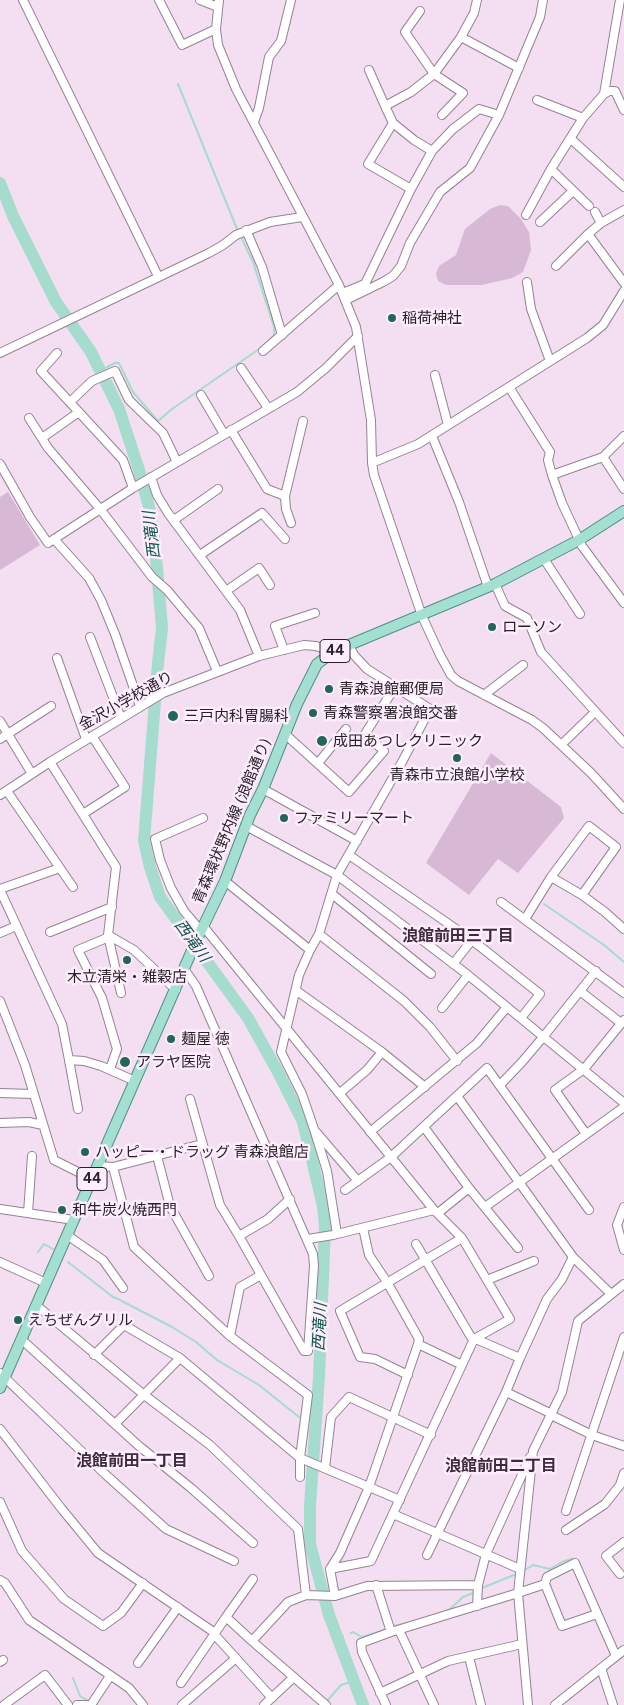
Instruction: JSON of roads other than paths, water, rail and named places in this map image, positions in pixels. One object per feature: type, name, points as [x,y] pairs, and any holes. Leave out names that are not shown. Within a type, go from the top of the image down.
[{"type":"main road","name":"青森環状野内線 (浪館通り)","points":[[0,1388],[2,1375],[22,1339],[225,881],[285,734],[317,664],[333,652],[492,586],[579,540],[624,511]]},
{"type":"street","points":[[23,0],[158,276]]},
{"type":"street","points":[[160,0],[182,46],[216,29]]},
{"type":"street","points":[[200,0],[218,4],[216,29],[218,45],[236,89],[343,293],[358,336],[371,420],[374,475],[422,616],[440,655],[451,675],[466,686],[532,720],[591,773],[624,809]]},
{"type":"street","points":[[254,122],[259,108],[269,57],[281,41],[291,0]]},
{"type":"street","points":[[385,106],[410,92],[434,74],[461,37],[474,13],[477,0]]},
{"type":"street","points":[[343,293],[383,282],[393,276],[401,266],[410,243],[440,192],[470,168],[499,115],[540,17],[543,0]]},
{"type":"street","points":[[604,94],[620,0]]},
{"type":"street","points":[[420,11],[405,32],[434,74],[463,93],[442,115]]},
{"type":"street","points":[[461,37],[519,68]]},
{"type":"street","points":[[369,70],[393,123],[432,152]]},
{"type":"street","points":[[526,215],[583,118],[608,91],[624,91]]},
{"type":"street","points":[[615,91],[624,110]]},
{"type":"street","points":[[537,100],[583,118]]},
{"type":"street","points":[[263,351],[282,335],[343,293],[365,284],[411,189],[432,152],[453,129],[479,109],[499,115]]},
{"type":"street","points":[[393,123],[368,164],[411,189]]},
{"type":"street","points":[[571,139],[624,187]]},
{"type":"street","points":[[551,170],[589,206]]},
{"type":"street","points":[[540,222],[573,191]]},
{"type":"street","points":[[556,266],[601,223],[624,210]]},
{"type":"street","points":[[595,212],[601,223]]},
{"type":"street","points":[[0,353],[209,253],[223,245],[236,234],[270,222],[302,217]]},
{"type":"street","points":[[246,230],[262,267],[282,335]]},
{"type":"street","points":[[588,234],[624,284]]},
{"type":"street","points":[[527,282],[530,309],[550,361]]},
{"type":"street","points":[[372,463],[418,444],[432,436],[587,338],[603,324],[624,291]]},
{"type":"street","points":[[0,464],[30,518],[48,543],[176,462],[297,392],[326,368],[358,336]]},
{"type":"street","points":[[57,353],[41,371],[124,460],[135,487]]},
{"type":"street","points":[[241,368],[268,408]]},
{"type":"street","points":[[70,402],[92,381],[115,371],[129,400],[163,432],[176,462]]},
{"type":"street","points":[[434,375],[448,425]]},
{"type":"street","points":[[509,387],[550,452],[548,460],[552,475],[562,503],[579,540],[624,603]]},
{"type":"street","points":[[200,395],[267,489],[285,496]]},
{"type":"street","points":[[42,438],[79,412]]},
{"type":"street","points":[[29,418],[42,438],[152,577],[167,590],[199,628],[217,671]]},
{"type":"street","points":[[291,523],[286,509],[285,496],[303,421]]},
{"type":"street","points":[[432,436],[492,586],[505,606],[527,618],[541,652],[624,743]]},
{"type":"street","points":[[552,475],[602,457],[624,436]]},
{"type":"street","points":[[602,457],[624,489]]},
{"type":"street","points":[[150,478],[174,520],[240,610],[259,656]]},
{"type":"street","points":[[174,520],[218,489]]},
{"type":"street","points":[[200,555],[262,513],[285,539]]},
{"type":"street","points":[[54,539],[90,578],[115,634],[140,706]]},
{"type":"street","points":[[544,559],[580,614]]},
{"type":"street","points":[[226,591],[259,568],[270,585]]},
{"type":"street","points":[[284,650],[275,626],[315,612]]},
{"type":"street","points":[[90,637],[121,718]]},
{"type":"street","name":"金沢小学校通り","points":[[4,793],[50,762],[163,693],[259,656],[304,645],[316,646],[333,652]]},
{"type":"street","points":[[335,1235],[327,1171],[302,1094],[281,1052],[299,975],[319,934],[337,875],[430,709],[367,670],[349,645]]},
{"type":"street","points":[[57,658],[89,738],[125,787],[83,814]]},
{"type":"street","points":[[484,695],[523,665]]},
{"type":"street","points":[[285,734],[350,792],[384,752],[365,734],[395,688]]},
{"type":"street","points":[[0,739],[52,706]]},
{"type":"street","points":[[561,745],[596,712]]},
{"type":"street","points":[[0,721],[32,774]]},
{"type":"street","points":[[318,763],[346,729]]},
{"type":"street","points":[[50,762],[116,867],[109,936],[121,993]]},
{"type":"street","points":[[263,789],[357,841]]},
{"type":"street","points":[[4,793],[73,887]]},
{"type":"street","points":[[203,818],[155,839],[160,860],[171,888],[184,911],[340,1093],[436,1211],[462,1238],[510,1319],[474,1339],[371,1561],[330,1568]]},
{"type":"street","points":[[246,826],[337,875],[468,975],[624,1102]]},
{"type":"street","points":[[525,919],[551,877],[589,826],[616,847],[582,895]]},
{"type":"street","points":[[349,855],[472,940],[540,994],[521,1018]]},
{"type":"street","points":[[60,868],[0,889],[62,1024],[78,1109]]},
{"type":"street","points":[[551,877],[582,895],[624,929]]},
{"type":"street","points":[[225,881],[310,950]]},
{"type":"street","points":[[332,894],[431,974]]},
{"type":"street","points":[[502,902],[624,993]]},
{"type":"street","points":[[50,932],[112,907]]},
{"type":"street","points":[[0,933],[16,926]]},
{"type":"street","points":[[319,934],[404,1001],[430,1027],[457,1061]]},
{"type":"street","points":[[109,936],[134,950],[176,990]]},
{"type":"street","points":[[109,936],[78,950],[102,998],[117,1050],[110,1069]]},
{"type":"street","points":[[452,964],[472,940]]},
{"type":"street","points":[[185,970],[196,986],[308,1238],[313,1254],[314,1266],[308,1350],[304,1351],[220,1205],[190,1099]]},
{"type":"street","points":[[500,1084],[522,1062],[596,971]]},
{"type":"street","points":[[442,1008],[468,975]]},
{"type":"street","points":[[296,990],[382,1052],[425,1087]]},
{"type":"street","points":[[580,991],[622,1021],[584,1069],[555,1090],[586,1134]]},
{"type":"street","points":[[0,1001],[25,1065],[54,1160],[92,1179]]},
{"type":"street","points":[[370,1132],[477,1044],[508,1008]]},
{"type":"street","points":[[340,1093],[367,1070],[382,1052]]},
{"type":"street","points":[[70,1060],[84,1061],[110,1069],[135,1081]]},
{"type":"street","points":[[345,1190],[391,1157],[488,1068],[589,1210]]},
{"type":"street","points":[[0,1092],[33,1094]]},
{"type":"street","points":[[457,1096],[573,1257],[611,1294]]},
{"type":"street","points":[[485,1207],[624,1107]]},
{"type":"street","points":[[0,1123],[29,1122],[43,1125]]},
{"type":"street","points":[[424,1127],[469,1188],[518,1248]]},
{"type":"street","points":[[314,1130],[358,1181]]},
{"type":"street","points":[[98,1166],[113,1167],[202,1144]]},
{"type":"street","points":[[28,1213],[32,1156]]},
{"type":"street","points":[[156,1156],[170,1206],[209,1276]]},
{"type":"street","points":[[113,1167],[134,1247],[230,1336],[308,1395],[300,1477]]},
{"type":"street","points":[[308,1238],[335,1235],[436,1211],[469,1188]]},
{"type":"street","points":[[239,1236],[268,1219],[290,1199]]},
{"type":"street","points":[[624,1207],[618,1225],[624,1250]]},
{"type":"street","points":[[0,1209],[74,1220]]},
{"type":"street","points":[[333,1596],[330,1568],[340,1553],[369,1487],[419,1339],[370,1255],[363,1228]]},
{"type":"street","points":[[67,1235],[103,1260],[123,1288]]},
{"type":"street","points":[[408,1375],[375,1359],[360,1357],[340,1311],[462,1238]]},
{"type":"street","points":[[416,1244],[471,1337],[520,1358]]},
{"type":"street","points":[[427,1555],[506,1392],[547,1299],[562,1279],[573,1257]]},
{"type":"street","points":[[487,1280],[534,1261]]},
{"type":"street","points":[[0,1262],[46,1283]]},
{"type":"street","points":[[230,1336],[240,1287],[261,1275]]},
{"type":"street","points":[[477,1606],[478,1585],[486,1554],[533,1450],[562,1392],[578,1321],[624,1284]]},
{"type":"street","points":[[36,1306],[210,1445],[298,1529],[310,1596]]},
{"type":"street","points":[[94,1354],[124,1324],[180,1358],[303,1459],[400,1500]]},
{"type":"street","points":[[566,1511],[624,1337]]},
{"type":"street","points":[[22,1339],[139,1446],[191,1488],[253,1543]]},
{"type":"street","points":[[418,1344],[462,1365]]},
{"type":"street","points":[[115,1424],[180,1358]]},
{"type":"street","points":[[2,1375],[105,1474],[166,1529],[234,1561]]},
{"type":"street","points":[[506,1392],[592,1435],[624,1446]]},
{"type":"street","points":[[322,1467],[331,1416],[349,1397],[431,1435]]},
{"type":"street","points":[[0,1429],[61,1508],[98,1552],[215,1634],[272,1698]]},
{"type":"street","points":[[528,1705],[518,1593],[533,1450]]},
{"type":"street","points":[[566,1530],[605,1504],[620,1486],[624,1473]]},
{"type":"street","points":[[0,1502],[22,1551],[64,1599],[103,1626],[121,1613],[142,1583]]},
{"type":"street","points":[[393,1514],[520,1569]]},
{"type":"street","points":[[623,1575],[606,1556],[624,1542]]},
{"type":"street","points":[[596,1614],[562,1626],[545,1584],[547,1577],[575,1563],[616,1656]]},
{"type":"street","points":[[181,1683],[252,1579]]},
{"type":"street","points":[[0,1580],[5,1583],[29,1620],[129,1688],[143,1705]]},
{"type":"street","points":[[386,1705],[362,1652],[361,1643],[545,1584]]},
{"type":"street","points":[[252,1641],[288,1602],[310,1596],[333,1596],[367,1586],[478,1585]]},
{"type":"street","points":[[376,1586],[395,1631],[434,1705]]},
{"type":"street","points":[[138,1663],[178,1607]]},
{"type":"street","points":[[226,1617],[326,1705]]},
{"type":"street","points":[[380,1693],[448,1661],[522,1644]]},
{"type":"street","points":[[555,1705],[624,1650]]},
{"type":"street","points":[[469,1657],[480,1705]]},
{"type":"street","points":[[182,1705],[236,1658]]},
{"type":"street","points":[[601,1668],[613,1705]]},
{"type":"street","points":[[4,1705],[45,1675],[68,1705]]},
{"type":"street","points":[[91,1705],[110,1676]]},
{"type":"street","points":[[264,1705],[294,1677]]},
{"type":"street","points":[[565,1696],[567,1705]]},
{"type":"street","points":[[78,1705],[86,1705]]},
{"type":"waterway","points":[[178,84],[237,229]]},
{"type":"waterway","name":"西滝川","points":[[0,183],[13,216],[56,302],[91,352],[119,409],[149,507],[155,544],[162,628],[144,841],[150,867],[160,897],[248,1018],[303,1122],[323,1206],[325,1227],[319,1377],[310,1505],[310,1544],[329,1615],[363,1705]]},
{"type":"waterway","points":[[100,371],[115,363],[119,363],[133,392],[158,421],[172,409],[265,345],[274,335],[274,327],[253,262],[242,239]]},
{"type":"waterway","points":[[544,904],[604,945],[624,962]]},
{"type":"waterway","points":[[38,1252],[44,1244],[53,1249]]},
{"type":"waterway","points":[[68,1262],[113,1297],[172,1327],[196,1342],[217,1360],[259,1385],[299,1417]]},
{"type":"waterway","name":"西滝川","points":[[310,1419],[316,1419]]},
{"type":"waterway","points":[[523,1571],[533,1565],[550,1569],[572,1559]]},
{"type":"waterway","points":[[482,1588],[514,1575]]},
{"type":"waterway","points":[[444,1612],[463,1597],[473,1593]]},
{"type":"waterway","points":[[394,1626],[411,1622]]},
{"type":"waterway","points":[[351,1633],[353,1632],[362,1637],[387,1629]]},
{"type":"waterway","name":"西滝川","points":[[338,1639],[343,1636]]},
{"type":"waterway","points":[[73,1678],[80,1696],[87,1700]]},
{"type":"waterway","points":[[327,1701],[341,1685],[354,1681]]},
{"type":"place","name":"稲荷神社","points":[[392,318]]},
{"type":"place","name":"ローソン","points":[[492,627]]},
{"type":"place","name":"青森浪館郵便局","points":[[329,689]]},
{"type":"place","name":"青森警察署浪館交番","points":[[313,713]]},
{"type":"place","name":"三戸内科胃腸科","points":[[173,716]]},
{"type":"place","name":"成田あつしクリニック","points":[[322,741]]},
{"type":"place","name":"青森市立浪館小学校","points":[[457,758]]},
{"type":"place","name":"ファミリーマート","points":[[284,818]]},
{"type":"place","name":"木立清栄・雑穀店","points":[[127,960]]},
{"type":"place","name":"麺屋 徳","points":[[171,1039]]},
{"type":"place","name":"アラヤ医院","points":[[125,1062]]},
{"type":"place","name":"ハッピー・ドラッグ 青森浪館店","points":[[85,1152]]},
{"type":"place","name":"和牛炭火焼西門","points":[[62,1210]]},
{"type":"place","name":"えちぜんグリル","points":[[18,1320]]},
{"type":"district","name":"浪館前田三丁目","points":[[458,936]]},
{"type":"district","name":"浪館前田一丁目","points":[[132,1461]]},
{"type":"district","name":"浪館前田二丁目","points":[[501,1466]]}]
